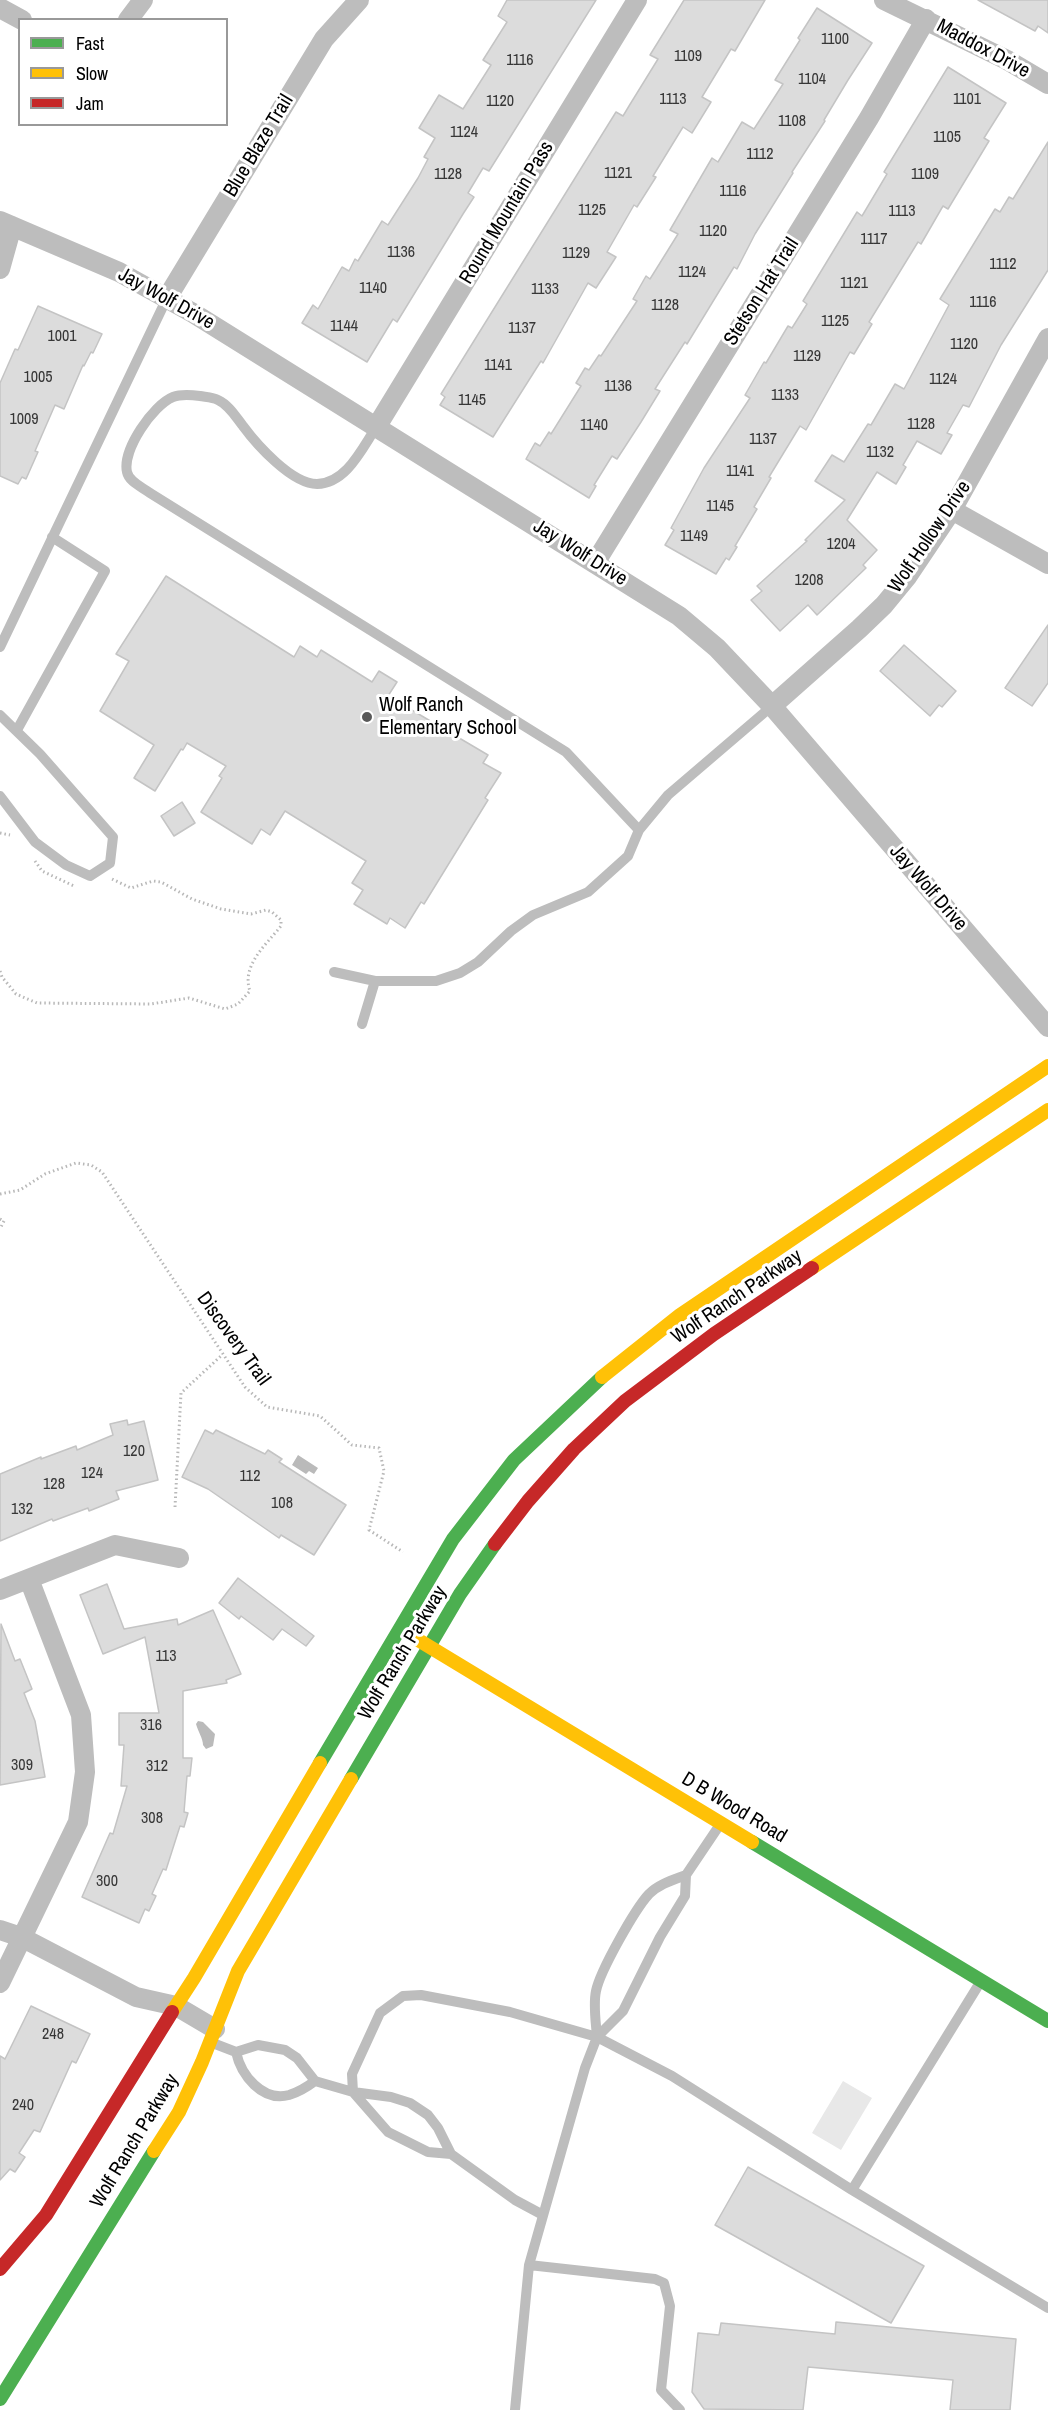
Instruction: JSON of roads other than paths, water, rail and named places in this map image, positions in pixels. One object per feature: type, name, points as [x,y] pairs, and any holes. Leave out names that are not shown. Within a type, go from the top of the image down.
[{"type":"street","points":[[130,18],[143,0]]},
{"type":"street","name":"Blue Blaze Trail","points":[[167,298],[324,39],[359,0]]},
{"type":"street","name":"Round Mountain Pass","points":[[377,426],[637,0]]},
{"type":"street","name":"Maddox Drive","points":[[884,0],[1007,60],[1048,84]]},
{"type":"street","points":[[0,8],[18,18]]},
{"type":"street","name":"Stetson Hat Trail","points":[[595,563],[869,118],[926,19]]},
{"type":"street","points":[[0,269],[6,223]]},
{"type":"street","name":"Jay Wolf Drive","points":[[6,223],[119,272],[167,298],[377,426],[679,616],[717,648],[772,706],[1048,1027]]},
{"type":"street","name":"Wolf Hollow Drive","points":[[772,706],[884,605],[907,577],[952,510],[1048,338]]},
{"type":"street","points":[[952,510],[1048,564]]},
{"type":"street","name":"Wolf Ranch Parkway","points":[[0,2269],[46,2215],[230,1919],[453,1539],[534,1439],[606,1372],[680,1315],[1048,1066]]},
{"type":"street","name":"Wolf Ranch Parkway","points":[[0,2399],[179,2112],[191,2089],[230,1990],[252,1946],[429,1646],[484,1559],[528,1501],[574,1449],[626,1401],[714,1334],[1048,1110]]},
{"type":"street","points":[[0,1590],[115,1545],[179,1558]]},
{"type":"street","points":[[0,1983],[78,1822],[85,1772],[81,1715],[29,1579]]},
{"type":"street","name":"D B Wood Road","points":[[400,1629],[1048,2021]]},
{"type":"street","points":[[0,1930],[21,1937],[135,1997],[176,2006],[212,2036]]},
{"type":"lane","points":[[0,647],[167,298]]},
{"type":"lane","points":[[377,426],[343,475],[318,484],[298,480],[260,447],[232,410],[218,399],[186,395],[173,397],[154,409],[132,443],[126,464],[127,474],[150,493],[566,752],[639,830]]},
{"type":"lane","points":[[17,730],[105,571],[52,537]]},
{"type":"lane","points":[[334,972],[375,981],[436,981],[460,973],[478,962],[533,915],[588,892],[628,856],[639,830],[668,795],[772,706]]},
{"type":"lane","points":[[0,714],[113,837],[110,863],[90,876],[66,864],[35,842],[0,796]]},
{"type":"lane","points":[[362,1024],[375,981]]},
{"type":"lane","points":[[597,2037],[623,2011],[660,1937],[685,1896],[686,1875],[721,1823]]},
{"type":"lane","points":[[515,2410],[529,2265],[585,2068],[597,2037],[596,1991],[637,1909],[650,1892],[666,1882],[686,1875]]},
{"type":"lane","points":[[852,2190],[981,1980]]},
{"type":"lane","points":[[451,2154],[428,2152],[387,2132],[353,2092],[352,2074],[380,2013],[403,1996],[421,1995],[510,2012],[597,2037],[672,2076],[852,2190],[1048,2308]]},
{"type":"lane","points":[[212,2036],[236,2052],[240,2069],[261,2090],[275,2095],[287,2095],[315,2081]]},
{"type":"lane","points":[[236,2052],[258,2045],[285,2050],[297,2058],[315,2081],[353,2092],[391,2097],[410,2103],[428,2115],[438,2128],[451,2154],[515,2200],[543,2215]]},
{"type":"lane","points":[[529,2265],[655,2279],[664,2283],[670,2306],[661,2390],[680,2410]]},
{"type":"place","name":"Wolf Ranch Elementary School","points":[[367,717]]}]
